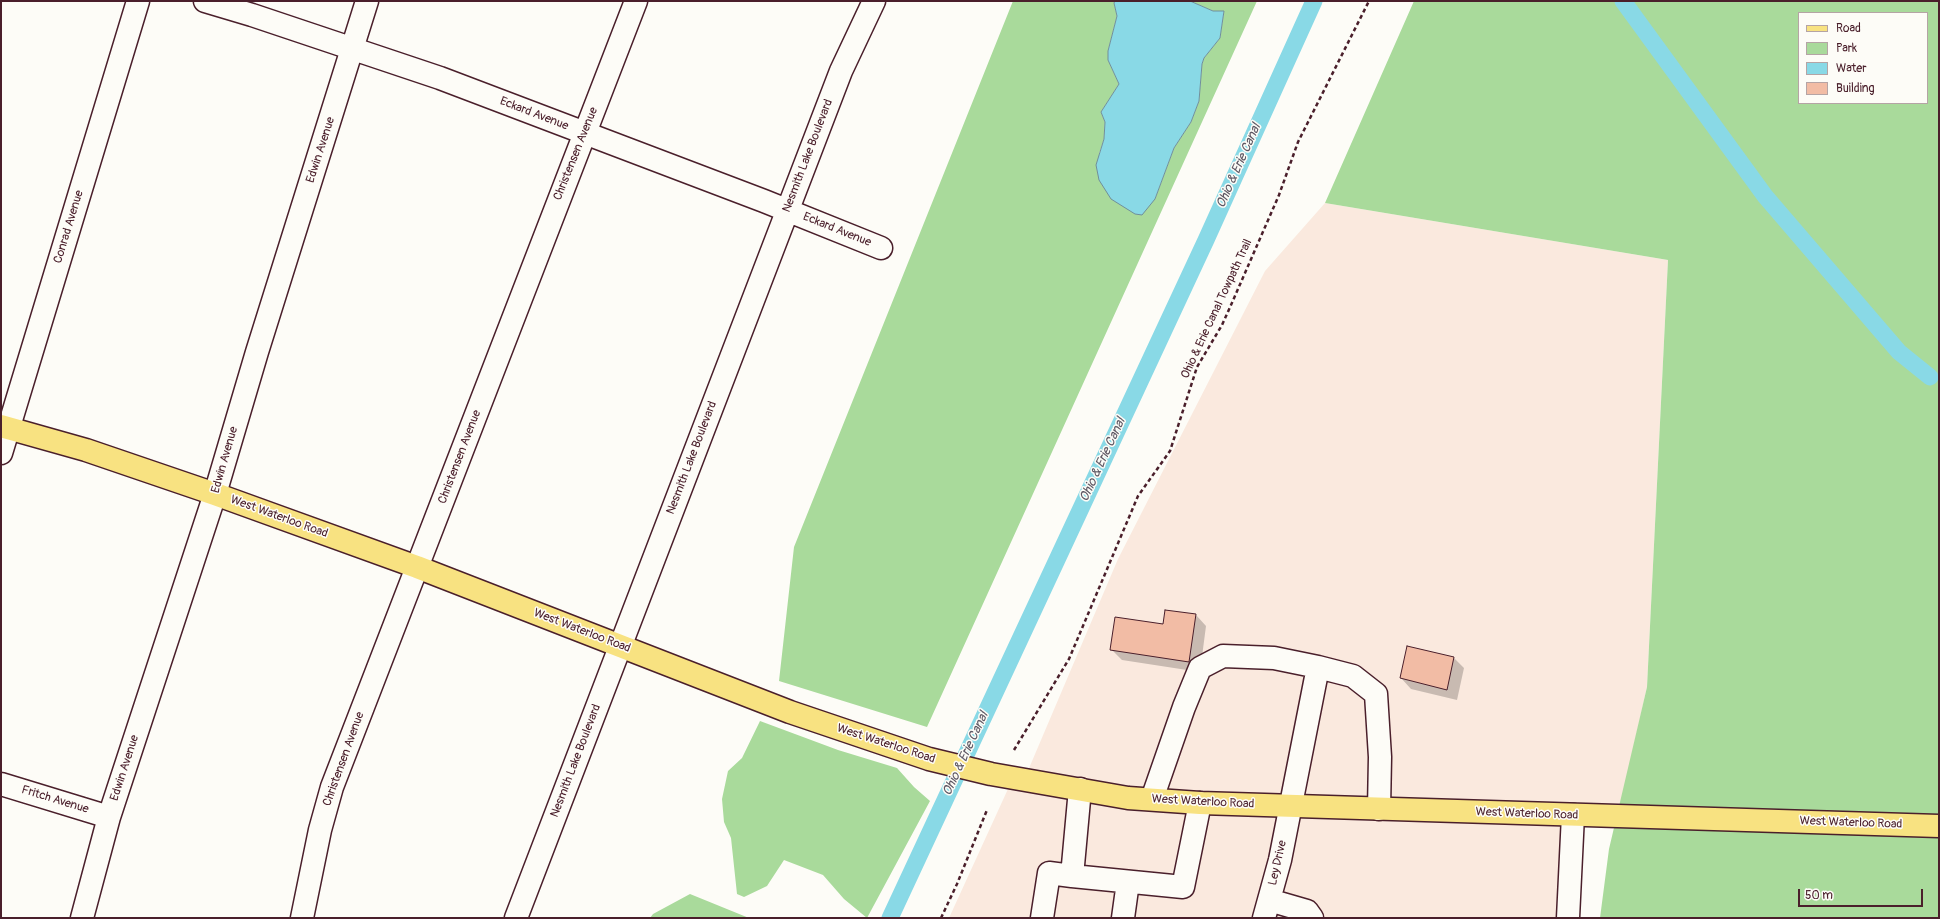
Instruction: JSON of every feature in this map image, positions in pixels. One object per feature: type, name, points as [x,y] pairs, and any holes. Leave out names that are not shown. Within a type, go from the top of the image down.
[{"type":"main road","name":"West Waterloo Road","points":[[5,428],[86,450],[215,494],[417,567],[790,712],[929,759],[991,774],[1128,798],[1200,803],[1939,826]]},
{"type":"street","name":"Conrad Avenue","points":[[1,453],[5,428],[138,1]]},
{"type":"street","name":"Eckard Avenue","points":[[205,1],[353,48],[440,78],[788,210],[881,248]]},
{"type":"street","name":"Edwin Avenue","points":[[82,918],[109,817],[215,494],[257,352],[368,1]]},
{"type":"street","name":"Christensen Avenue","points":[[302,918],[320,830],[330,794],[636,1]]},
{"type":"street","name":"Nesmith Lake Boulevard","points":[[516,918],[841,71],[874,1]]},
{"type":"street","points":[[1152,800],[1184,707],[1200,668],[1223,656],[1274,658],[1353,676],[1376,694],[1380,758],[1380,809]]},
{"type":"street","name":"Ley Drive","points":[[1266,909],[1280,860],[1318,667]]},
{"type":"street","name":"Fritch Avenue","points":[[1,784],[109,817]]},
{"type":"street","points":[[1072,876],[1080,790]]},
{"type":"street","points":[[1042,918],[1049,873],[1183,887],[1200,803]]},
{"type":"street","points":[[1568,918],[1573,815]]},
{"type":"street","points":[[1123,918],[1128,882]]},
{"type":"street","points":[[1266,909],[1307,911],[1312,918]]},
{"type":"path","name":"Ohio & Erie Canal Towpath Trail","points":[[1014,750],[1069,659],[1080,636],[1131,509],[1138,496],[1170,451],[1197,367],[1222,325],[1279,196],[1298,142],[1369,1]]},
{"type":"path","points":[[941,918],[957,884],[987,810]]},
{"type":"shaded area","points":[[1325,203],[1668,260],[1647,687],[1618,816],[1573,815],[1568,918],[949,918],[1013,778],[1024,780],[1118,559],[1265,271]]},
{"type":"green space","points":[[1013,1],[1115,1],[1114,3],[1117,16],[1108,51],[1108,60],[1119,84],[1101,112],[1105,122],[1104,139],[1099,154],[1155,199],[1174,148],[1191,122],[1199,101],[1202,64],[1204,58],[1220,38],[1224,11],[1213,11],[1190,1],[1257,1],[927,727],[779,681],[794,547]]},
{"type":"green space","points":[[1414,1],[1939,1],[1939,918],[1600,918],[1609,849],[1647,687],[1668,260],[1325,203]]},
{"type":"green space","points":[[760,721],[838,750],[897,768],[914,787],[930,801],[867,918],[844,899],[823,875],[784,860],[767,886],[744,897],[737,894],[731,838],[724,822],[722,799],[728,771],[742,758]]},
{"type":"green space","points":[[690,894],[749,918],[650,918],[653,914]]},
{"type":"water","points":[[1115,1],[1190,1],[1213,11],[1224,11],[1220,38],[1204,58],[1202,64],[1199,101],[1191,122],[1174,148],[1155,199],[1142,215],[1135,214],[1111,199],[1099,180],[1096,165],[1104,139],[1105,122],[1101,112],[1119,84],[1108,60],[1108,51],[1117,16],[1114,3]]},
{"type":"building","points":[[1165,610],[1196,614],[1189,662],[1110,650],[1115,617],[1163,624]]},
{"type":"building","points":[[1407,646],[1454,657],[1447,690],[1400,678]]},
{"type":"waterway","name":"Ohio & Erie Canal","points":[[890,918],[1206,240],[1314,1]]},
{"type":"waterway","points":[[1623,1],[1765,196],[1899,352],[1930,377]]}]
